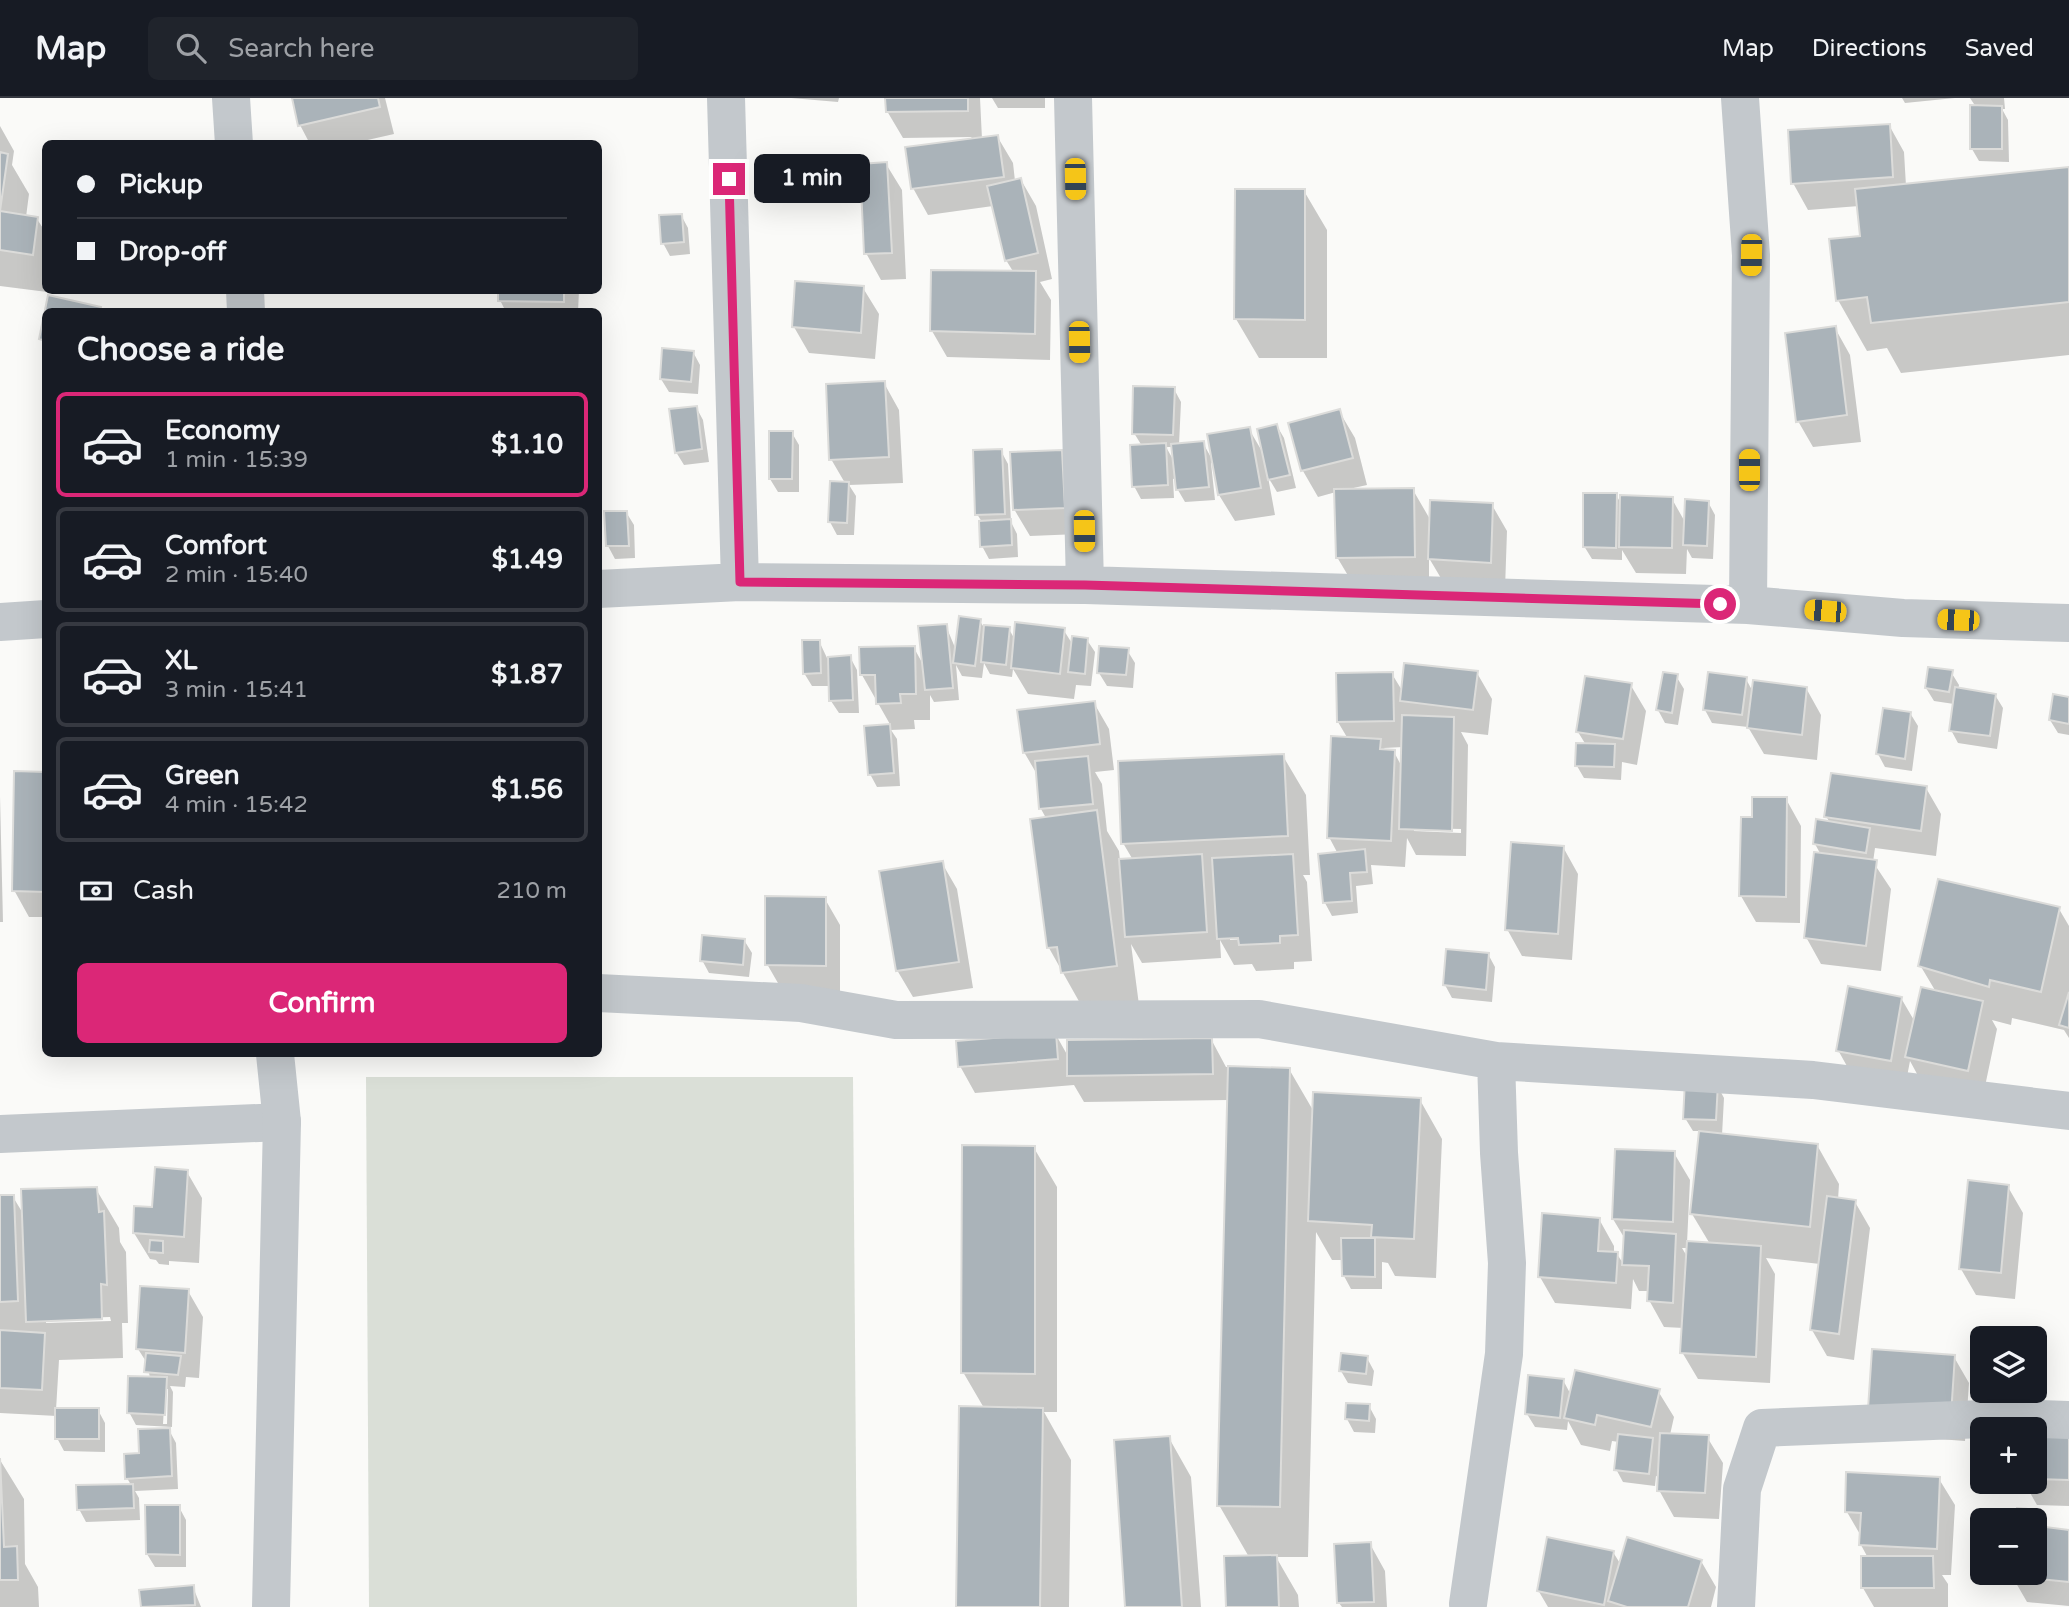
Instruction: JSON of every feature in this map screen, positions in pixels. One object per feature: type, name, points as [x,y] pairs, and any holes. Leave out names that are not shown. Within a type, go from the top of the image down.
[{"type":"street","points":[[231,98],[234,140]]},
{"type":"street","points":[[726,98],[740,582]]},
{"type":"street","points":[[1073,98],[1085,585]]},
{"type":"street","points":[[1740,98],[1751,255],[1748,605]]},
{"type":"street","points":[[602,589],[740,582],[1085,585],[1748,605],[1903,618],[2069,623]]},
{"type":"street","points":[[0,622],[42,619]]},
{"type":"street","points":[[602,993],[801,1003],[896,1020],[1259,1019],[1496,1061],[1813,1080],[2069,1111]]},
{"type":"street","points":[[271,1607],[274,1572],[282,1122],[275,1057]]},
{"type":"street","points":[[1468,1604],[1504,1354],[1507,1262],[1496,1061]]},
{"type":"street","points":[[0,1134],[282,1122]]},
{"type":"street","points":[[1736,1607],[1742,1489],[1762,1428],[2007,1418],[2069,1420]]},
{"type":"shaded area","points":[[366,1077],[853,1077],[857,1607],[369,1607]]},
{"type":"building","points":[[292,98],[378,98],[380,107],[298,126]]},
{"type":"building","points":[[885,98],[968,98],[968,111],[886,112]]},
{"type":"building","points":[[1970,105],[2002,106],[2002,149],[1970,149]]},
{"type":"building","points":[[1890,124],[1893,177],[1791,184],[1788,130]]},
{"type":"building","points":[[998,135],[1004,177],[911,189],[905,147]]},
{"type":"building","points":[[0,152],[8,154],[0,211]]},
{"type":"building","points":[[887,162],[892,253],[864,254],[860,164]]},
{"type":"building","points":[[2069,167],[2069,302],[1871,323],[1867,297],[1836,301],[1829,239],[1860,236],[1855,189]]},
{"type":"building","points":[[1021,178],[1038,253],[1005,261],[987,186]]},
{"type":"building","points":[[1235,189],[1305,189],[1305,320],[1234,319]]},
{"type":"building","points":[[0,211],[38,217],[33,255],[0,250]]},
{"type":"building","points":[[682,214],[684,242],[661,244],[659,215]]},
{"type":"building","points":[[931,270],[1036,271],[1035,334],[930,331]]},
{"type":"building","points":[[795,281],[864,286],[861,333],[792,327]]},
{"type":"building","points":[[498,294],[564,294],[564,302],[498,301]]},
{"type":"building","points":[[48,295],[101,307],[101,308],[45,308]]},
{"type":"building","points":[[1836,326],[1847,415],[1796,422],[1785,333]]},
{"type":"building","points":[[662,348],[694,351],[691,382],[660,379]]},
{"type":"building","points":[[885,381],[889,457],[829,460],[826,384]]},
{"type":"building","points":[[1133,386],[1175,387],[1173,435],[1132,434]]},
{"type":"building","points":[[697,406],[702,449],[675,453],[669,409]]},
{"type":"building","points":[[1340,409],[1353,458],[1301,471],[1288,423]]},
{"type":"building","points":[[1277,424],[1290,475],[1268,480],[1257,429]]},
{"type":"building","points":[[1250,427],[1261,488],[1218,495],[1207,434]]},
{"type":"building","points":[[769,431],[793,431],[792,479],[769,479]]},
{"type":"building","points":[[1204,441],[1209,487],[1176,490],[1171,444]]},
{"type":"building","points":[[1166,443],[1168,485],[1132,487],[1130,445]]},
{"type":"building","points":[[1002,449],[1005,514],[975,515],[973,450]]},
{"type":"building","points":[[1062,450],[1065,508],[1013,510],[1010,452]]},
{"type":"building","points":[[830,481],[849,482],[847,523],[828,522]]},
{"type":"building","points":[[1414,488],[1415,557],[1336,558],[1334,489]]},
{"type":"building","points":[[1583,493],[1617,493],[1616,548],[1583,547]]},
{"type":"building","points":[[1620,495],[1673,497],[1672,548],[1619,547]]},
{"type":"building","points":[[1685,499],[1709,501],[1707,546],[1683,545]]},
{"type":"building","points":[[1430,500],[1493,503],[1491,563],[1428,559]]},
{"type":"building","points":[[604,511],[627,511],[629,546],[606,546]]},
{"type":"building","points":[[1011,519],[1012,545],[980,547],[979,521]]},
{"type":"building","points":[[959,616],[981,619],[975,666],[953,663]]},
{"type":"building","points":[[1015,622],[1065,628],[1060,674],[1011,668]]},
{"type":"building","points":[[947,624],[953,688],[925,690],[918,626]]},
{"type":"building","points":[[984,625],[1010,627],[1006,665],[981,662]]},
{"type":"building","points":[[1072,636],[1088,638],[1085,674],[1068,672]]},
{"type":"building","points":[[802,640],[820,640],[821,673],[803,674]]},
{"type":"building","points":[[915,646],[916,694],[900,694],[901,703],[876,704],[875,675],[860,675],[859,647]]},
{"type":"building","points":[[1099,646],[1129,648],[1126,675],[1097,673]]},
{"type":"building","points":[[851,655],[853,700],[829,701],[828,657]]},
{"type":"building","points":[[1404,663],[1478,671],[1473,710],[1400,701]]},
{"type":"building","points":[[1928,667],[1953,670],[1949,692],[1925,688]]},
{"type":"building","points":[[1393,672],[1394,721],[1337,722],[1336,673]]},
{"type":"building","points":[[1663,672],[1678,674],[1672,713],[1656,710]]},
{"type":"building","points":[[1708,672],[1747,677],[1742,715],[1703,710]]},
{"type":"building","points":[[1585,676],[1632,683],[1623,739],[1576,732]]},
{"type":"building","points":[[1753,680],[1807,687],[1802,735],[1747,728]]},
{"type":"building","points":[[1955,687],[1996,694],[1990,736],[1949,731]]},
{"type":"building","points":[[2053,694],[2069,697],[2069,724],[2049,720]]},
{"type":"building","points":[[1095,701],[1100,744],[1023,753],[1017,710]]},
{"type":"building","points":[[1883,708],[1911,712],[1905,759],[1876,754]]},
{"type":"building","points":[[1402,715],[1454,717],[1452,831],[1399,829]]},
{"type":"building","points":[[890,724],[894,773],[868,775],[864,726]]},
{"type":"building","points":[[1331,736],[1381,739],[1380,749],[1395,750],[1391,841],[1327,838]]},
{"type":"building","points":[[1576,743],[1615,744],[1614,767],[1575,766]]},
{"type":"building","points":[[1284,754],[1288,836],[1121,844],[1118,761]]},
{"type":"building","points":[[1088,756],[1093,804],[1039,809],[1035,761]]},
{"type":"building","points":[[14,771],[42,772],[42,892],[12,891]]},
{"type":"building","points":[[1831,773],[1927,786],[1921,831],[1824,817]]},
{"type":"building","points":[[1752,797],[1787,797],[1786,897],[1739,896],[1741,817],[1752,817]]},
{"type":"building","points":[[1097,810],[1117,966],[1061,973],[1057,947],[1047,948],[1030,819]]},
{"type":"building","points":[[1816,819],[1870,828],[1866,853],[1813,844]]},
{"type":"building","points":[[1511,842],[1564,846],[1558,934],[1505,930]]},
{"type":"building","points":[[1365,849],[1367,872],[1350,873],[1352,901],[1323,903],[1318,854]]},
{"type":"building","points":[[1814,852],[1877,860],[1866,946],[1804,938]]},
{"type":"building","points":[[1202,854],[1207,932],[1125,937],[1119,859]]},
{"type":"building","points":[[1293,854],[1298,935],[1280,936],[1280,943],[1239,945],[1238,938],[1217,939],[1212,858]]},
{"type":"building","points":[[943,861],[959,962],[896,971],[879,871]]},
{"type":"building","points":[[1938,879],[2060,907],[2041,992],[1990,980],[1989,987],[1918,966]]},
{"type":"building","points":[[765,896],[826,897],[826,966],[765,965]]},
{"type":"building","points":[[702,935],[745,939],[743,965],[700,961]]},
{"type":"building","points":[[1446,949],[1489,953],[1486,990],[1443,985]]},
{"type":"building","points":[[1848,986],[1902,997],[1891,1061],[1836,1051]]},
{"type":"building","points":[[1921,987],[1983,1001],[1968,1071],[1905,1057]]},
{"type":"building","points":[[2069,992],[2069,1028],[2059,1025]]},
{"type":"building","points":[[1056,1033],[1058,1059],[958,1067],[956,1041]]},
{"type":"building","points":[[1212,1038],[1213,1074],[1067,1076],[1067,1040]]},
{"type":"building","points":[[1228,1066],[1290,1068],[1280,1507],[1217,1506]]},
{"type":"building","points":[[1685,1081],[1718,1083],[1716,1120],[1683,1119]]},
{"type":"building","points":[[1313,1092],[1421,1098],[1414,1239],[1371,1237],[1372,1225],[1308,1221]]},
{"type":"building","points":[[1699,1131],[1818,1144],[1810,1227],[1690,1214]]},
{"type":"building","points":[[962,1145],[1035,1146],[1035,1374],[961,1373]]},
{"type":"building","points":[[1615,1149],[1675,1151],[1673,1222],[1612,1219]]},
{"type":"building","points":[[155,1167],[188,1170],[184,1237],[133,1233],[134,1206],[152,1207]]},
{"type":"building","points":[[1968,1180],[2009,1185],[2001,1273],[1959,1269]]},
{"type":"building","points":[[97,1187],[99,1212],[104,1211],[107,1285],[101,1284],[102,1319],[26,1322],[21,1189]]},
{"type":"building","points":[[0,1195],[14,1195],[18,1301],[0,1302]]},
{"type":"building","points":[[1827,1196],[1856,1200],[1839,1334],[1810,1330]]},
{"type":"building","points":[[1542,1213],[1600,1218],[1598,1251],[1618,1252],[1616,1283],[1538,1277]]},
{"type":"building","points":[[1624,1230],[1676,1234],[1673,1303],[1647,1301],[1649,1266],[1622,1265]]},
{"type":"building","points":[[1341,1238],[1375,1238],[1375,1277],[1342,1276]]},
{"type":"building","points":[[150,1240],[163,1241],[163,1253],[149,1252]]},
{"type":"building","points":[[1687,1241],[1761,1246],[1756,1357],[1680,1353]]},
{"type":"building","points":[[140,1286],[189,1289],[185,1353],[136,1349]]},
{"type":"building","points":[[0,1330],[45,1333],[42,1390],[0,1388]]},
{"type":"building","points":[[1872,1349],[1955,1355],[1951,1415],[1868,1409]]},
{"type":"building","points":[[146,1353],[181,1356],[178,1375],[144,1372]]},
{"type":"building","points":[[1341,1353],[1368,1356],[1366,1374],[1339,1371]]},
{"type":"building","points":[[1575,1370],[1660,1389],[1651,1427],[1597,1415],[1595,1425],[1564,1418]]},
{"type":"building","points":[[1528,1375],[1564,1379],[1560,1418],[1525,1414]]},
{"type":"building","points":[[128,1376],[167,1377],[165,1415],[127,1413]]},
{"type":"building","points":[[1346,1403],[1370,1404],[1369,1421],[1345,1419]]},
{"type":"building","points":[[959,1406],[1043,1408],[1040,1607],[956,1607]]},
{"type":"building","points":[[55,1408],[99,1408],[99,1439],[55,1439]]},
{"type":"building","points":[[170,1428],[172,1476],[125,1479],[124,1454],[139,1453],[138,1429]]},
{"type":"building","points":[[1660,1433],[1709,1435],[1705,1493],[1657,1491]]},
{"type":"building","points":[[1618,1434],[1653,1438],[1649,1474],[1614,1470]]},
{"type":"building","points":[[2047,1435],[2069,1436],[2069,1480],[2047,1479]]},
{"type":"building","points":[[1170,1436],[1182,1607],[1125,1607],[1114,1440]]},
{"type":"building","points":[[0,1458],[4,1547],[17,1546],[18,1580],[0,1580]]},
{"type":"building","points":[[1846,1472],[1940,1477],[1937,1549],[1859,1545],[1861,1513],[1845,1512]]},
{"type":"building","points":[[133,1484],[134,1508],[77,1510],[76,1485]]},
{"type":"building","points":[[145,1505],[180,1505],[180,1555],[146,1554]]},
{"type":"building","points":[[2047,1527],[2069,1530],[2069,1582],[2047,1580]]},
{"type":"building","points":[[1547,1537],[1614,1551],[1604,1605],[1537,1591]]},
{"type":"building","points":[[1627,1537],[1702,1560],[1688,1607],[1627,1607],[1608,1601]]},
{"type":"building","points":[[1371,1542],[1374,1602],[1337,1603],[1334,1544]]},
{"type":"building","points":[[1277,1555],[1279,1607],[1226,1607],[1224,1556]]},
{"type":"building","points":[[1861,1556],[1933,1556],[1934,1588],[1861,1588]]},
{"type":"building","points":[[194,1585],[195,1605],[141,1607],[139,1590]]},
{"type":"route","points":[[729,179],[740,582],[1085,585],[1720,604]]}]
